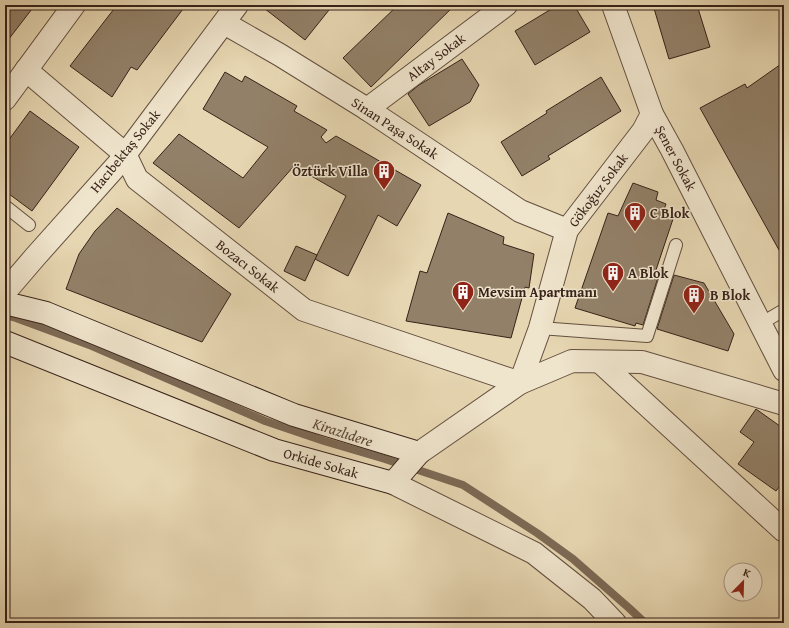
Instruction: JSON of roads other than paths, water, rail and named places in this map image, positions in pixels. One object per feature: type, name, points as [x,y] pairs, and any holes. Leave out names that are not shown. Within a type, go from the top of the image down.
[{"type":"street","points":[[5,99],[74,5]]},
{"type":"street","name":"Hacıbektaş Sokak","points":[[5,292],[118,164],[237,5]]},
{"type":"street","name":"Altay Sokak","points":[[367,108],[506,5]]},
{"type":"street","name":"Şener Sokak","points":[[613,5],[652,114],[672,150],[784,370]]},
{"type":"street","name":"Sinan Paşa Sokak","points":[[224,23],[367,108],[520,211],[567,230]]},
{"type":"street","name":"Bozacı Sokak","points":[[26,70],[125,154],[137,179],[304,310],[520,383]]},
{"type":"street","name":"Gökoğuz Sokak","points":[[520,383],[540,328],[567,230],[643,131],[652,114]]},
{"type":"street","points":[[5,303],[46,313],[294,415],[419,453]]},
{"type":"street","name":"Orkide Sokak","points":[[5,342],[274,450],[393,484],[534,552],[592,599],[615,623]]},
{"type":"street","points":[[393,484],[419,453],[520,383],[572,361],[642,362],[784,404]]},
{"type":"street","points":[[600,362],[784,531]]},
{"type":"lane","points":[[5,206],[29,225]]},
{"type":"lane","points":[[540,328],[647,336],[676,245]]},
{"type":"lane","points":[[760,324],[784,310]]},
{"type":"waterway","name":"Kirazlıdere","points":[[5,315],[92,346],[265,421],[463,485],[537,533],[573,559],[645,623]]},
{"type":"place","name":"Öztürk Villa","points":[[384,190]]},
{"type":"place","name":"C Blok","points":[[635,232]]},
{"type":"place","name":"A Blok","points":[[613,292]]},
{"type":"place","name":"Mevsim Apartmanı","points":[[463,312]]},
{"type":"place","name":"B Blok","points":[[694,314]]}]
